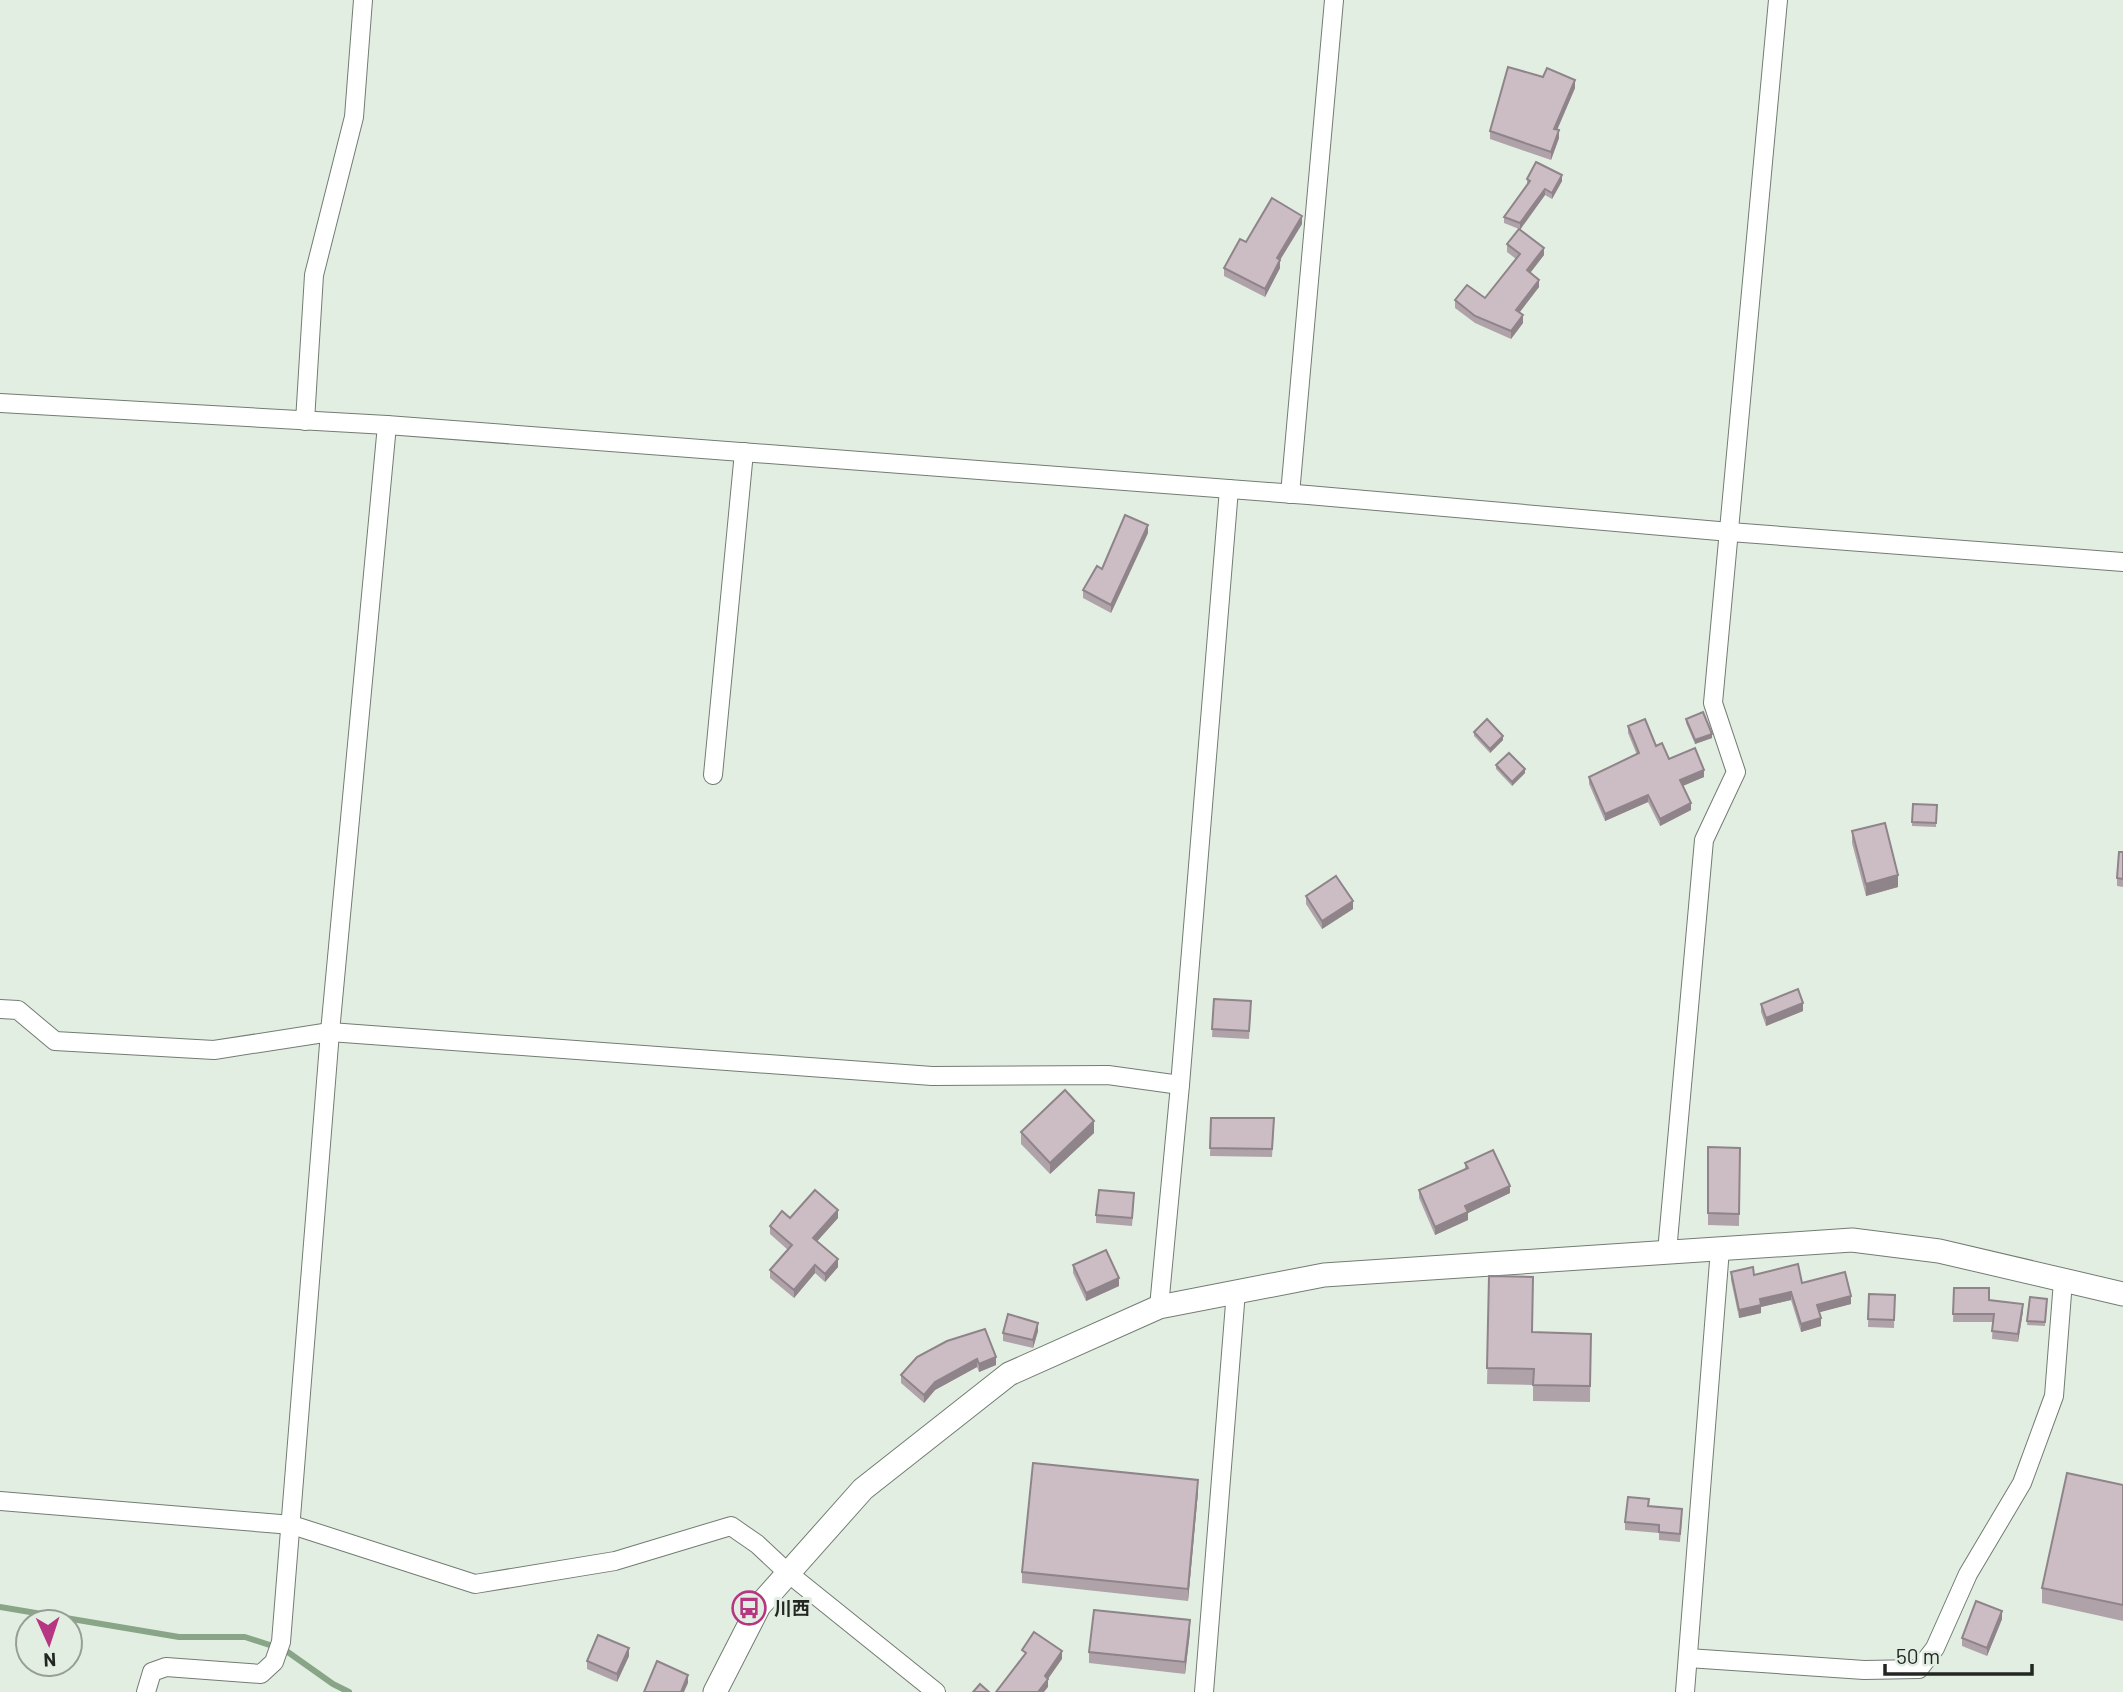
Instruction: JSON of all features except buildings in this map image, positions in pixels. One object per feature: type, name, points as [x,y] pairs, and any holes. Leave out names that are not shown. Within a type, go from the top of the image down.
[{"type":"street","points":[[305,421],[314,275],[354,117],[363,0]]},
{"type":"street","points":[[1290,495],[1334,0]]},
{"type":"street","points":[[1667,1252],[1704,840],[1736,772],[1713,702],[1778,0]]},
{"type":"street","points":[[0,403],[387,425],[1229,489],[2123,562]]},
{"type":"street","points":[[146,1692],[152,1672],[166,1667],[261,1674],[274,1662],[281,1642],[330,1032],[387,425]]},
{"type":"street","points":[[713,775],[744,452]]},
{"type":"street","points":[[1159,1307],[1229,489]]},
{"type":"street","points":[[0,1009],[18,1010],[55,1041],[214,1050],[330,1032],[932,1076],[1108,1075],[1180,1085]]},
{"type":"street","points":[[715,1692],[759,1606],[863,1489],[1009,1374],[1159,1307],[1324,1275],[1852,1241],[1939,1251],[2123,1294]]},
{"type":"street","points":[[1685,1692],[1720,1249]]},
{"type":"street","points":[[1688,1658],[1864,1670],[1919,1669],[1935,1648],[1968,1574],[2022,1483],[2054,1396],[2063,1281]]},
{"type":"street","points":[[1204,1692],[1236,1291]]},
{"type":"street","points":[[0,1501],[292,1525],[475,1584],[615,1561],[731,1526],[757,1544],[788,1573],[936,1692]]},
{"type":"waterway","points":[[0,1607],[179,1637],[245,1637],[285,1650],[349,1692]]},
{"type":"place","name":"川西","points":[[749,1608]]}]
